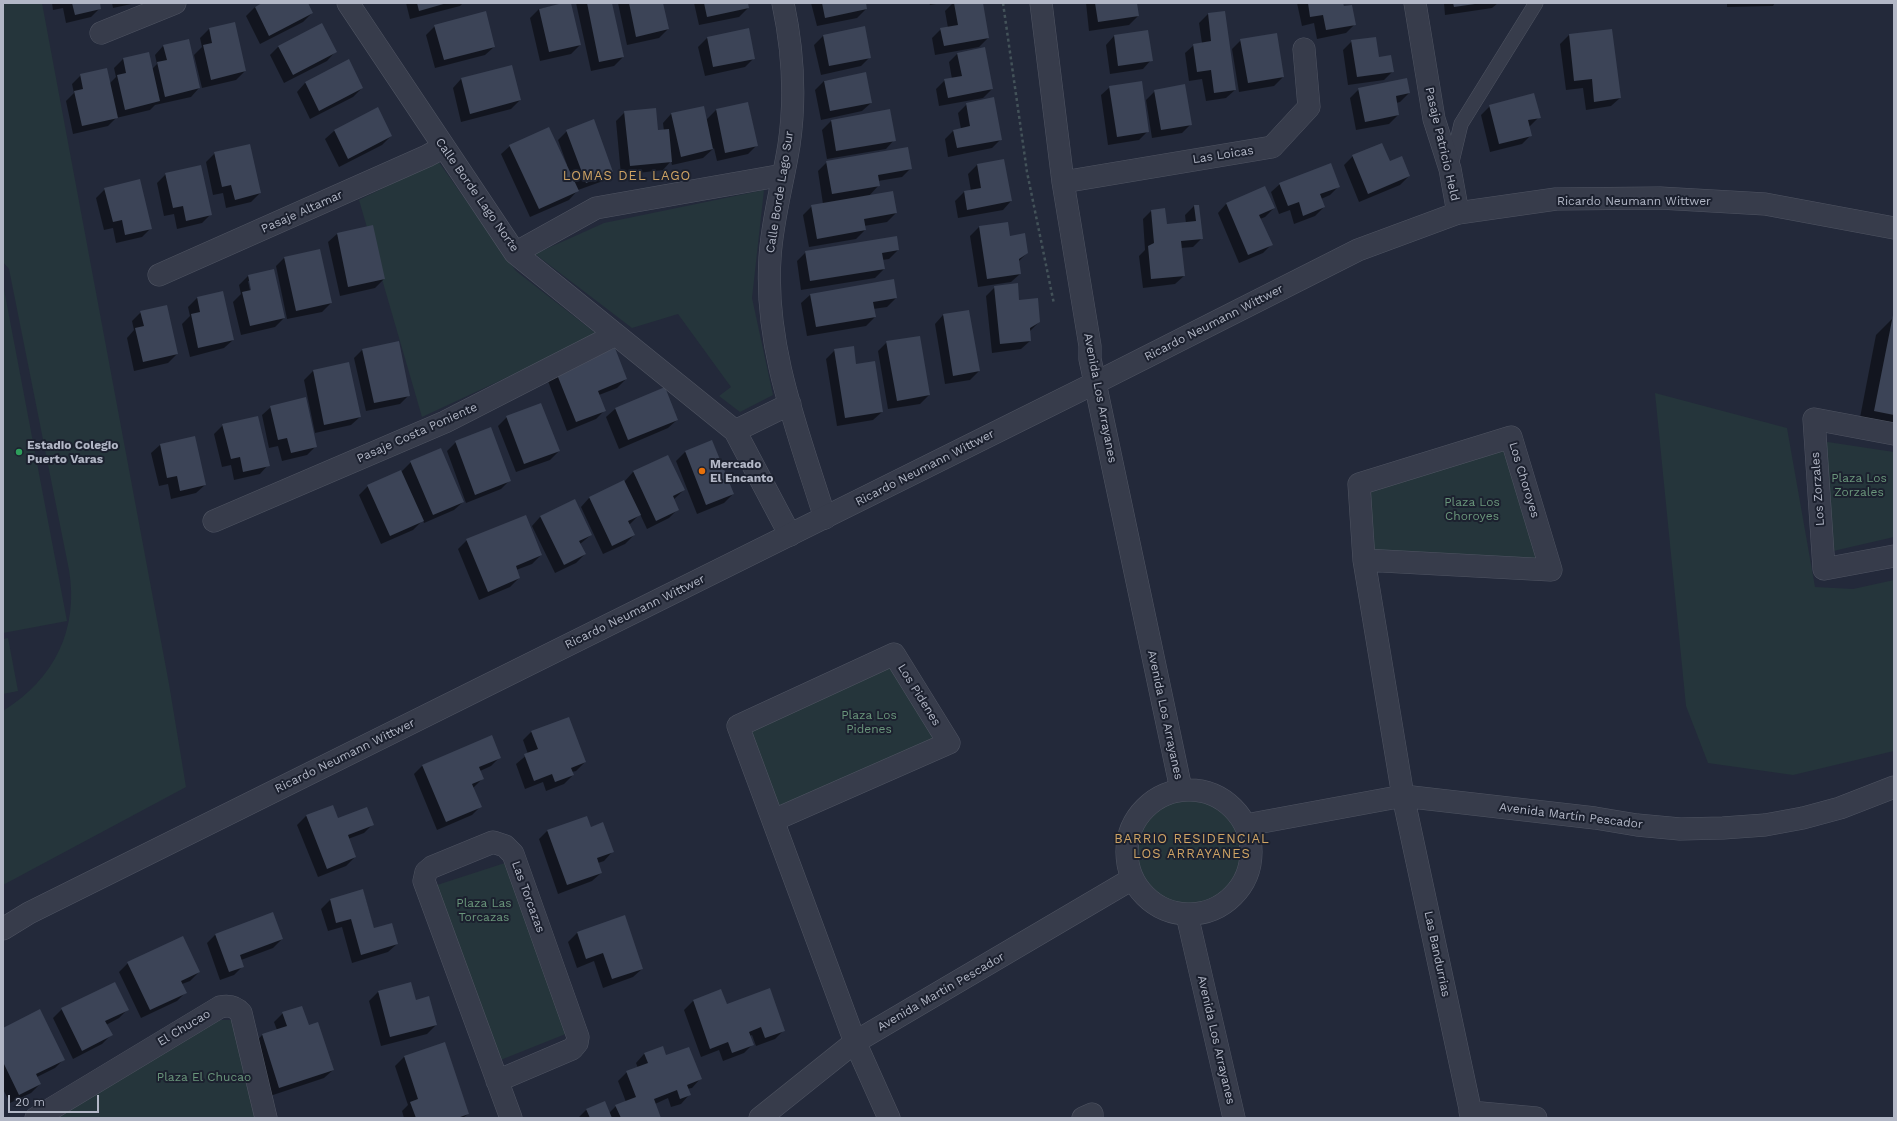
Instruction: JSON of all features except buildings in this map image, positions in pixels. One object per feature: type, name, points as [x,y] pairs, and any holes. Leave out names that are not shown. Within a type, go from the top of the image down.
[{"type":"street","points":[[101,33],[175,3]]},
{"type":"street","name":"Calle Borde Lago Norte","points":[[348,3],[515,253],[735,431],[790,534]]},
{"type":"street","name":"Calle Borde Lago Sur","points":[[784,3],[791,45],[793,78],[791,120],[783,175],[774,217],[770,259],[770,301],[774,336],[790,404],[825,518]]},
{"type":"street","name":"Avenida Los Arrayanes","points":[[1041,3],[1063,182],[1095,383],[1181,789]]},
{"type":"street","name":"Pasaje Patricio Held","points":[[1415,3],[1434,119],[1450,168],[1458,214]]},
{"type":"street","name":"Las Loicas","points":[[1063,182],[1272,147],[1309,107],[1304,49]]},
{"type":"street","name":"Pasaje Altamar","points":[[159,275],[427,156],[444,147]]},
{"type":"street","points":[[515,253],[596,208],[783,175]]},
{"type":"street","name":"Ricardo Neumann Wittwer","points":[[3,929],[36,910],[790,534],[825,518],[1358,250],[1458,214],[1556,199],[1660,198],[1765,204],[1894,228]]},
{"type":"street","name":"Pasaje Costa Poniente","points":[[214,521],[445,422],[615,335]]},
{"type":"street","points":[[735,431],[790,404]]},
{"type":"street","name":"Los Zorzales","points":[[1894,434],[1814,419],[1824,569],[1894,556]]},
{"type":"street","name":"Los Choroyes","points":[[1364,560],[1551,570],[1511,436],[1359,484],[1364,560],[1403,796]]},
{"type":"street","name":"Los Pidenes","points":[[774,820],[949,743],[894,654],[738,726],[855,1042],[889,1118]]},
{"type":"street","name":"Avenida Martín Pescador","points":[[1246,825],[1403,796],[1595,818],[1637,825],[1680,829],[1723,828],[1765,825],[1803,818],[1840,808],[1894,787]]},
{"type":"street","points":[[1181,789],[1203,790],[1215,794],[1233,806],[1246,825],[1251,844],[1251,866],[1246,879],[1233,897],[1215,910],[1188,915],[1166,911],[1145,897],[1132,879],[1127,855],[1129,833],[1139,814],[1155,799],[1181,789]]},
{"type":"street","name":"Las Bandurrias","points":[[1403,796],[1471,1115],[1536,1118]]},
{"type":"street","name":"Las Torcazas","points":[[497,1082],[572,1049],[577,1043],[578,1037],[512,854],[505,846],[493,842],[432,867],[426,872],[424,881],[497,1082],[511,1118]]},
{"type":"street","name":"Avenida Martín Pescador","points":[[760,1118],[855,1042],[1132,879]]},
{"type":"street","name":"Avenida Los Arrayanes","points":[[1188,915],[1234,1118]]},
{"type":"street","name":"El Chucao","points":[[36,1118],[220,1007],[227,1005],[233,1007],[241,1013],[266,1118]]},
{"type":"street","points":[[1083,1118],[1092,1114],[1092,1118]]},
{"type":"lane","points":[[1450,168],[1461,124],[1536,3]]},
{"type":"path","points":[[1003,3],[1027,172],[1054,305]]},
{"type":"green space","points":[[3,3],[42,3],[169,684],[186,787],[3,885],[3,711],[21,698],[36,684],[49,668],[59,651],[66,633],[70,613],[71,592],[69,570],[9,269],[3,262]]},
{"type":"green space","points":[[438,161],[516,271],[598,335],[422,417],[359,200]]},
{"type":"green space","points":[[764,190],[752,298],[773,395],[740,412],[719,396],[731,387],[678,314],[632,328],[535,254],[604,223]]},
{"type":"green space","name":"Estadio Colegio Puerto Varas","points":[[3,284],[67,621],[3,633]]},
{"type":"green space","points":[[1655,393],[1787,428],[1815,587],[1853,589],[1894,580],[1894,751],[1793,775],[1708,763],[1686,706]]},
{"type":"green space","name":"Plaza Los Zorzales","points":[[1821,441],[1894,452],[1894,537],[1829,552]]},
{"type":"green space","name":"Plaza Los Choroyes","points":[[1505,449],[1537,559],[1374,551],[1370,491]]},
{"type":"green space","points":[[8,638],[18,691],[3,694],[3,639]]},
{"type":"green space","name":"Plaza Los Pidenes","points":[[892,659],[944,742],[776,815],[743,728]]},
{"type":"green space","points":[[1189,794],[1211,799],[1230,811],[1242,830],[1247,852],[1242,874],[1230,893],[1211,905],[1189,910],[1167,905],[1148,893],[1136,874],[1131,852],[1136,830],[1148,811],[1167,799]]},
{"type":"green space","name":"Plaza Las Torcazas","points":[[508,862],[568,1033],[498,1061],[434,886]]},
{"type":"green space","name":"Plaza El Chucao","points":[[218,1020],[233,1020],[255,1118],[58,1118]]},
{"type":"place","name":"Estadio Colegio Puerto Varas","points":[[19,452]]},
{"type":"place","name":"Mercado El Encanto","points":[[702,471]]},
{"type":"district","name":"LOMAS DEL LAGO","points":[[627,176]]},
{"type":"district","name":"BARRIO RESIDENCIAL LOS ARRAYANES","points":[[1192,846]]}]
